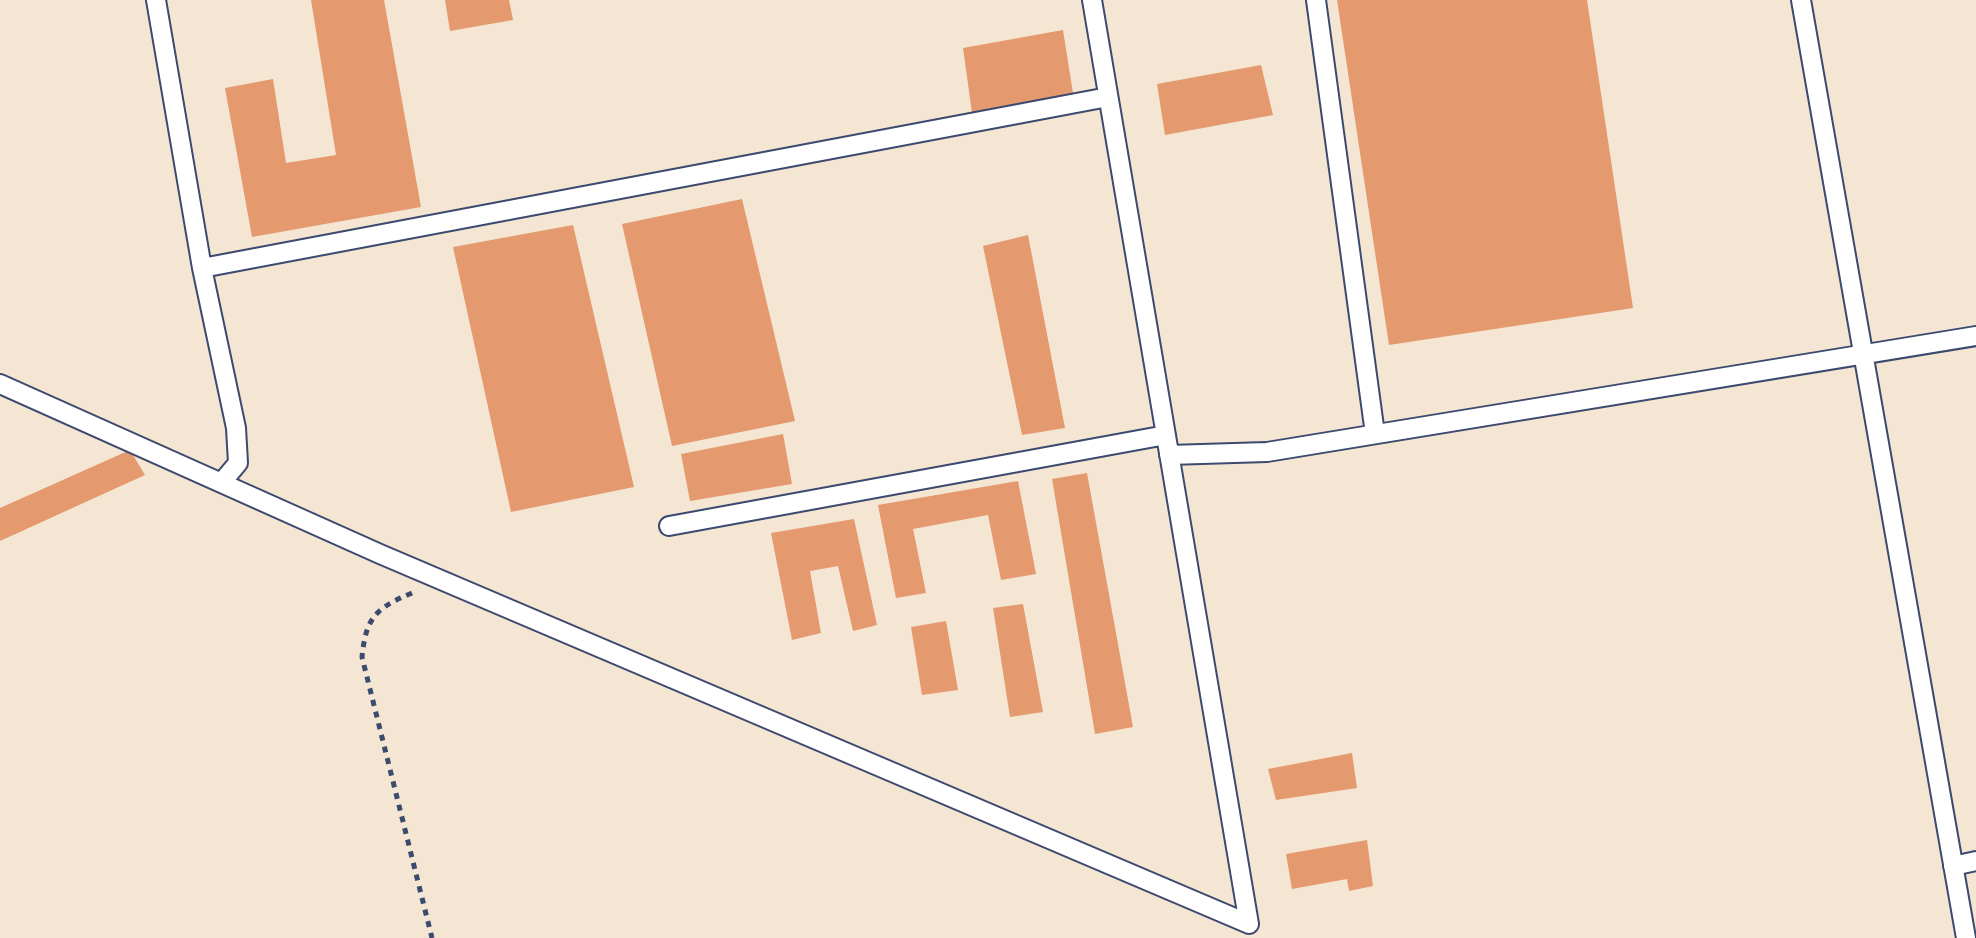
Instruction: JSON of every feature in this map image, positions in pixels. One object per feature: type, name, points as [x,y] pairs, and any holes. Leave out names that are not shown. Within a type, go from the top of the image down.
[{"type":"lane","points":[[156,0],[202,268],[236,428],[238,463],[222,482]]},
{"type":"lane","points":[[0,384],[445,582],[1249,924],[1092,0]]},
{"type":"lane","points":[[1316,0],[1375,434]]},
{"type":"lane","points":[[1801,0],[1966,938]]},
{"type":"lane","points":[[202,268],[1108,97]]},
{"type":"lane","points":[[1169,455],[1267,452],[1976,336]]},
{"type":"lane","points":[[669,526],[1166,435]]},
{"type":"lane","points":[[1953,866],[1976,861]]},
{"type":"path","points":[[432,938],[362,657],[364,637],[371,619],[386,604],[445,582]]},
{"type":"building","points":[[311,0],[384,0],[421,207],[252,237],[225,88],[273,79],[286,163],[336,155]]},
{"type":"building","points":[[445,0],[509,0],[513,20],[450,31]]},
{"type":"building","points":[[1337,0],[1587,0],[1633,308],[1389,345]]},
{"type":"building","points":[[1063,30],[1073,93],[972,113],[963,48]]},
{"type":"building","points":[[1261,65],[1273,115],[1165,135],[1157,84]]},
{"type":"building","points":[[742,199],[795,421],[672,446],[622,224]]},
{"type":"building","points":[[573,225],[634,487],[511,512],[453,247]]},
{"type":"building","points":[[1028,235],[1065,428],[1022,435],[983,246]]},
{"type":"building","points":[[783,434],[792,484],[690,501],[681,454]]},
{"type":"building","points":[[130,450],[145,475],[0,541],[0,508]]},
{"type":"building","points":[[1087,473],[1133,727],[1095,734],[1052,479]]},
{"type":"building","points":[[1018,481],[1036,574],[1001,580],[988,515],[913,529],[926,593],[896,598],[878,505]]},
{"type":"building","points":[[854,519],[877,625],[853,631],[838,566],[810,571],[821,633],[792,640],[771,533]]},
{"type":"building","points":[[1023,604],[1043,712],[1010,717],[993,608]]},
{"type":"building","points":[[946,621],[958,690],[922,695],[911,627]]},
{"type":"building","points":[[1352,753],[1357,788],[1276,800],[1268,769]]},
{"type":"building","points":[[1367,840],[1373,886],[1349,891],[1347,879],[1292,889],[1286,854]]}]
